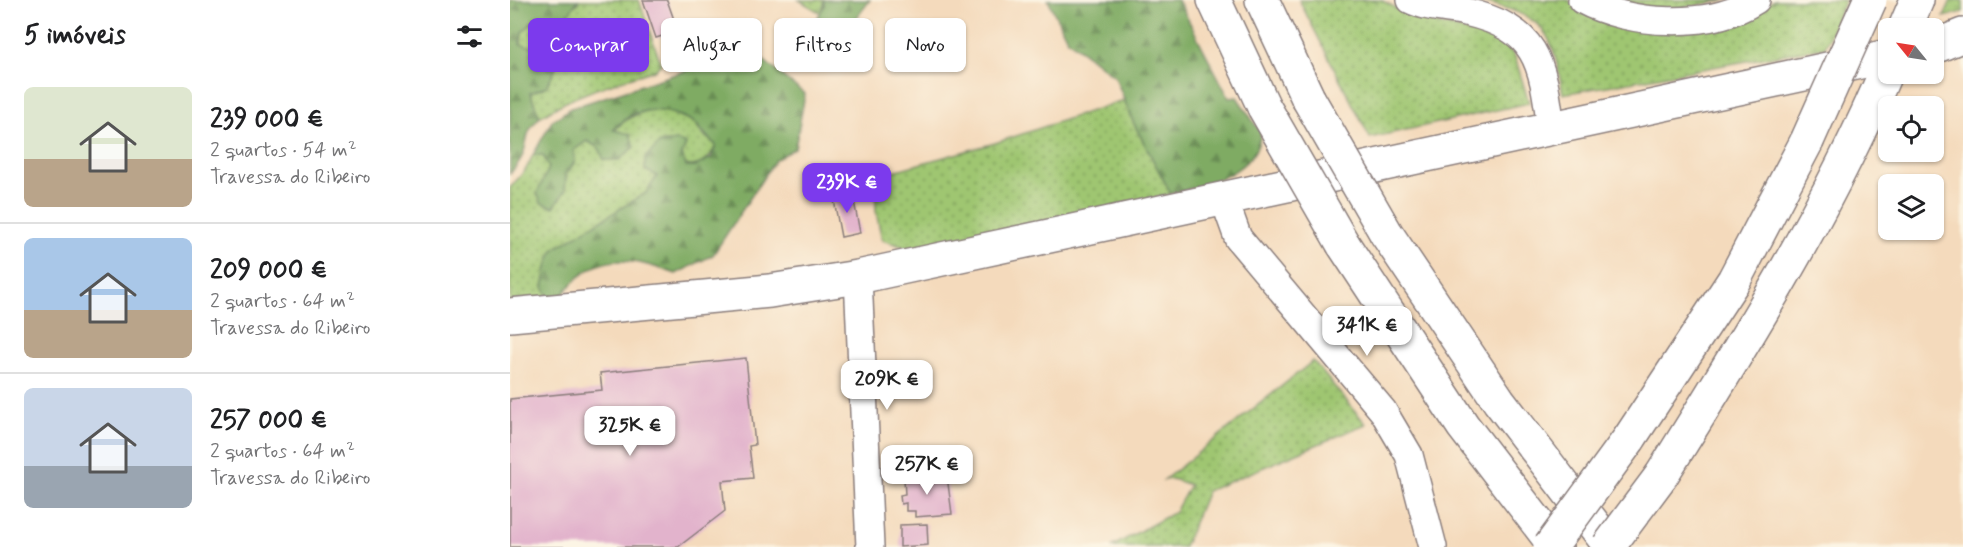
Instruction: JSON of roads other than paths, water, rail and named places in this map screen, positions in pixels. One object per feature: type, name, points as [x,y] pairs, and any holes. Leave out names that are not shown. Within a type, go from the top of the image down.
[{"type":"main road","points":[[1214,0],[1264,106],[1343,244],[1462,426],[1556,547]]},
{"type":"main road","points":[[1262,0],[1308,98],[1386,233],[1498,401],[1610,547],[1661,476],[1768,305],[1860,132],[1881,84]]},
{"type":"main road","points":[[1550,547],[1629,439],[1734,280],[1807,141],[1870,0]]},
{"type":"main road","points":[[1909,18],[1917,0]]},
{"type":"main road","points":[[510,315],[770,291],[858,277],[1878,58]]},
{"type":"street","points":[[1411,0],[1467,12],[1502,24],[1520,34],[1531,46],[1540,66],[1551,127]]},
{"type":"street","points":[[1582,0],[1616,15],[1677,20],[1712,16],[1756,0]]},
{"type":"street","points":[[1224,200],[1238,238],[1383,411],[1408,455],[1433,547]]},
{"type":"street","points":[[858,277],[870,547]]}]
